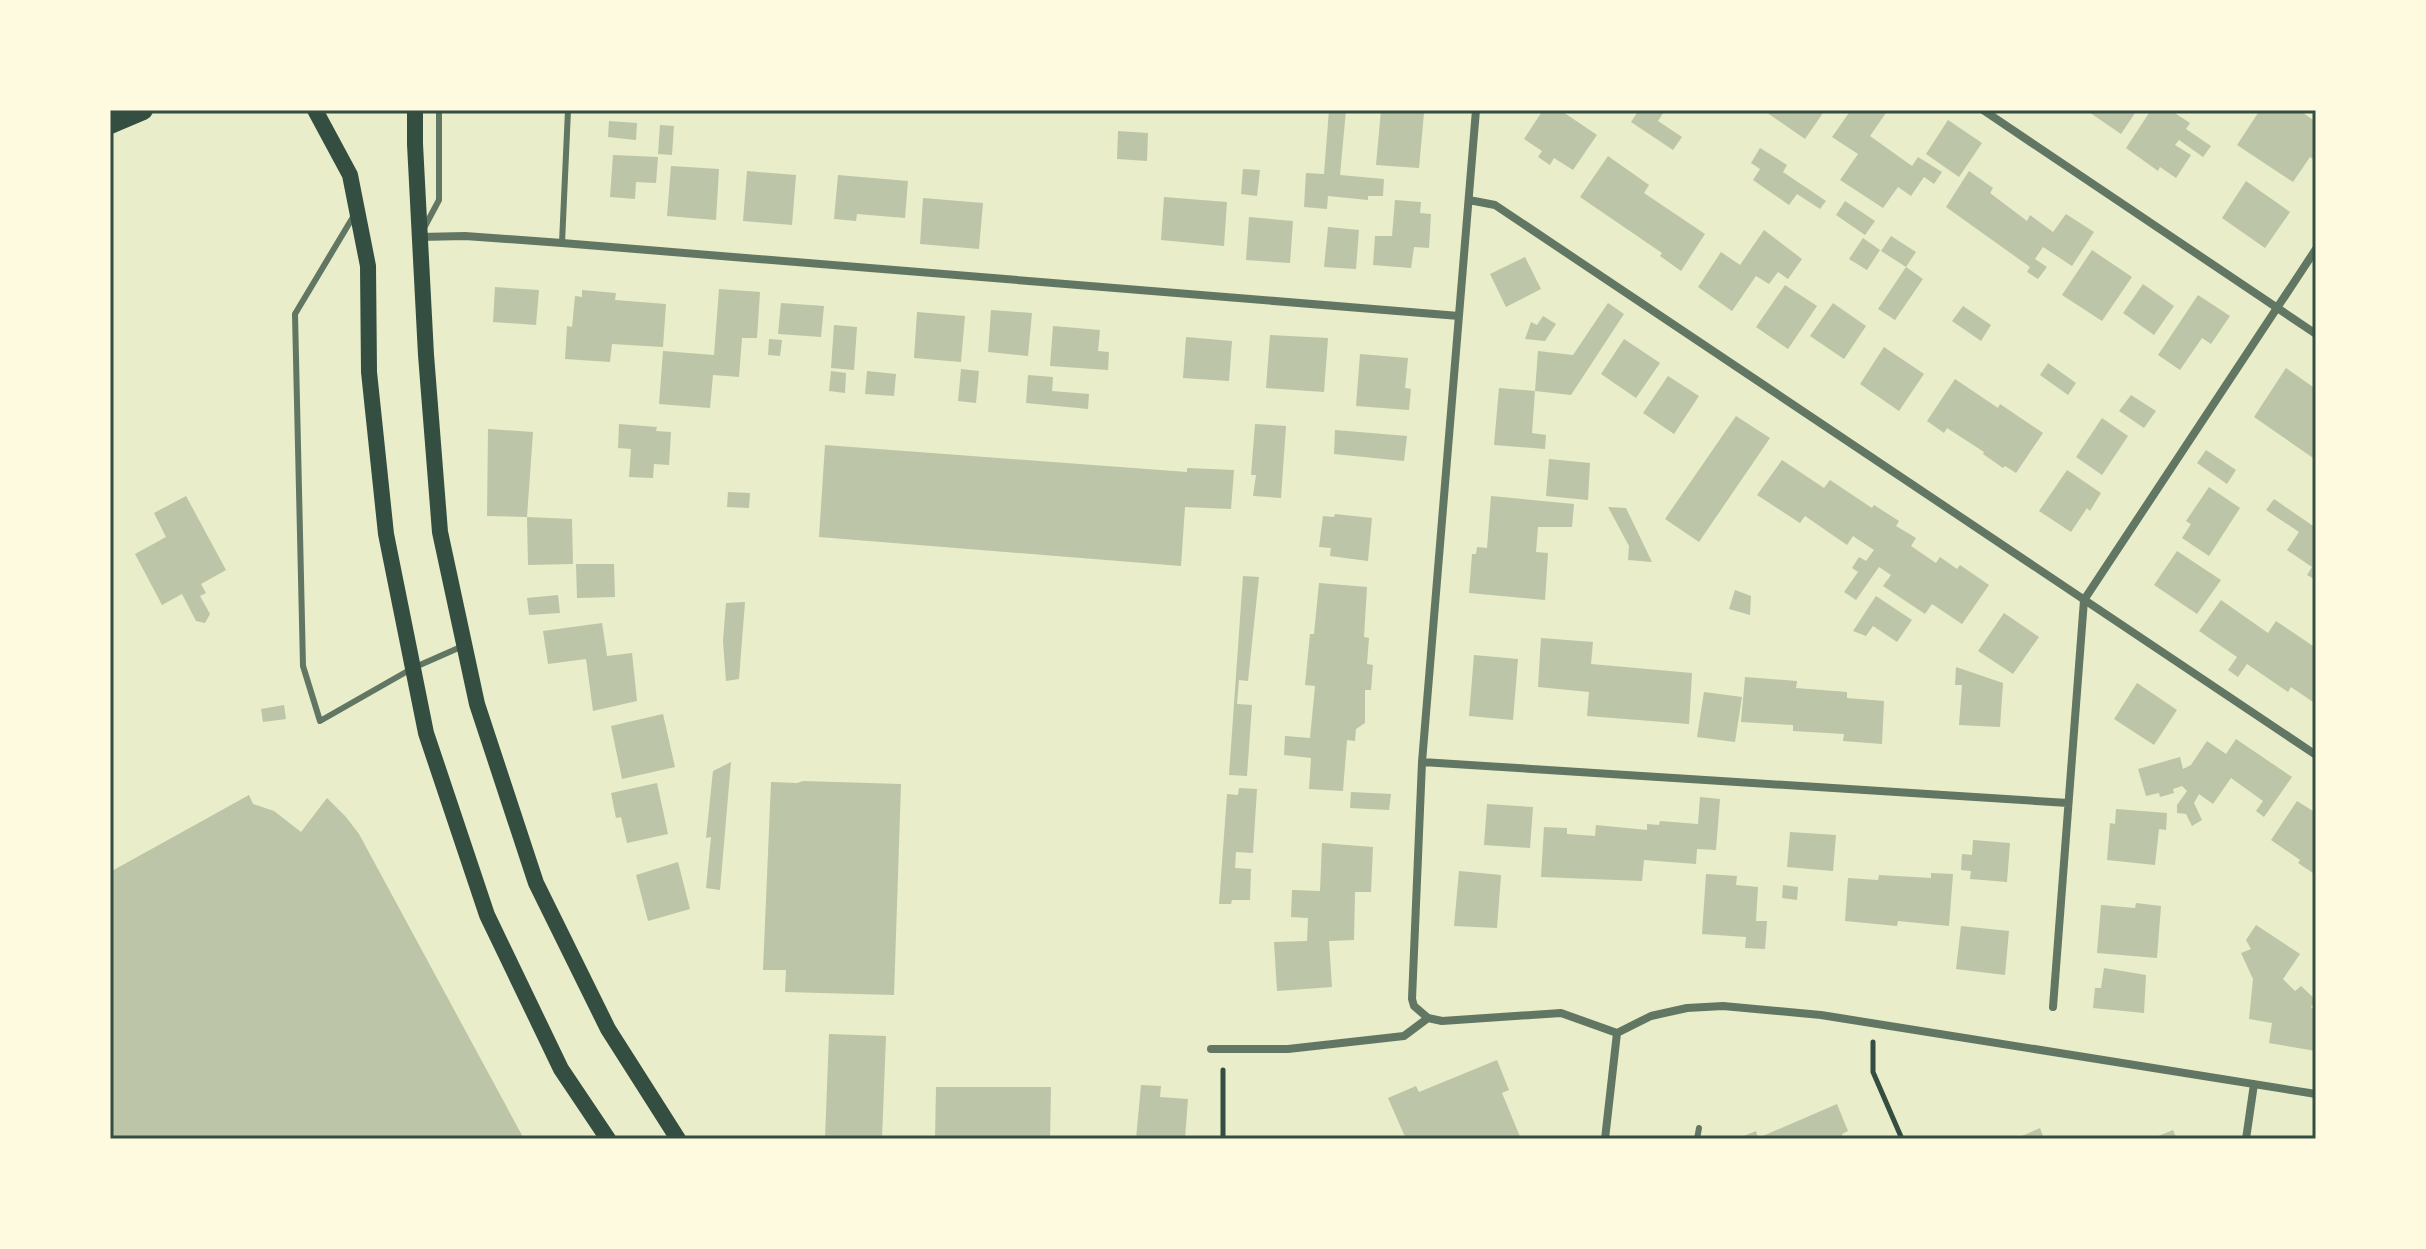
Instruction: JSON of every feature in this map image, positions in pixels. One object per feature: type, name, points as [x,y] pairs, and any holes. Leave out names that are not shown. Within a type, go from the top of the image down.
[{"type":"main road","points":[[110,124],[143,110]]},
{"type":"main road","points":[[315,110],[350,175],[368,266],[369,372],[386,534],[426,733],[487,915],[561,1069],[608,1139]]},
{"type":"main road","points":[[415,110],[420,237],[440,532],[477,704],[536,883],[608,1029],[678,1139]]},
{"type":"street","points":[[1476,110],[1422,762],[1412,999],[1414,1006],[1428,1018],[1442,1021],[1561,1013],[1617,1033]]},
{"type":"street","points":[[1983,110],[2316,334]]},
{"type":"street","points":[[1469,200],[1495,205],[2316,755]]},
{"type":"street","points":[[420,237],[465,236],[562,243],[1459,316]]},
{"type":"street","points":[[2053,1007],[2084,600],[2316,249]]},
{"type":"street","points":[[1422,762],[2068,803]]},
{"type":"street","points":[[1617,1033],[1651,1016],[1687,1008],[1723,1006],[1821,1015],[2316,1094]]},
{"type":"street","points":[[1211,1049],[1288,1049],[1404,1036],[1428,1018]]},
{"type":"street","points":[[1605,1139],[1617,1033]]},
{"type":"street","points":[[2246,1139],[2254,1084]]},
{"type":"lane","points":[[420,237],[439,200],[439,110]]},
{"type":"lane","points":[[562,243],[568,110]]},
{"type":"lane","points":[[357,210],[295,314],[303,666],[320,721],[413,668],[465,645]]},
{"type":"lane","points":[[1697,1139],[1699,1128]]},
{"type":"path","points":[[1873,1023],[1873,1072],[1902,1139]]},
{"type":"path","points":[[1223,1049],[1223,1139]]},
{"type":"building","points":[[1329,110],[1346,110],[1340,175],[1384,179],[1383,196],[1368,196],[1368,200],[1328,196],[1327,209],[1304,207],[1306,173],[1324,174]]},
{"type":"building","points":[[1381,110],[1424,113],[1419,168],[1376,165]]},
{"type":"building","points":[[1543,110],[1560,110],[1597,135],[1573,170],[1554,158],[1550,165],[1538,157],[1542,151],[1524,139]]},
{"type":"building","points":[[1639,110],[1665,110],[1658,121],[1682,137],[1673,150],[1631,122]]},
{"type":"building","points":[[1763,110],[1825,110],[1805,139]]},
{"type":"building","points":[[1851,110],[1888,110],[1870,136],[1912,166],[1918,157],[1942,172],[1934,184],[1924,177],[1911,196],[1898,187],[1883,208],[1840,180],[1858,154],[1832,137]]},
{"type":"building","points":[[2086,110],[2137,110],[2121,134]]},
{"type":"building","points":[[2151,110],[2170,110],[2190,123],[2186,129],[2211,146],[2203,157],[2179,140],[2175,145],[2191,155],[2176,178],[2160,167],[2158,171],[2126,148]]},
{"type":"building","points":[[2260,110],[2299,110],[2316,122],[2316,158],[2310,157],[2293,182],[2237,145]]},
{"type":"building","points":[[1948,120],[1982,143],[1959,177],[1926,154]]},
{"type":"building","points":[[609,121],[637,123],[636,140],[608,137]]},
{"type":"building","points":[[660,125],[674,126],[672,155],[658,154]]},
{"type":"building","points":[[1118,131],[1148,133],[1147,161],[1117,159]]},
{"type":"building","points":[[1760,148],[1787,165],[1783,172],[1826,201],[1820,209],[1797,194],[1789,205],[1753,180],[1760,169],[1751,163]]},
{"type":"building","points":[[613,155],[658,157],[656,183],[636,182],[635,199],[610,197]]},
{"type":"building","points":[[1608,156],[1649,185],[1644,193],[1705,234],[1681,271],[1660,256],[1662,253],[1580,197]]},
{"type":"building","points":[[671,166],[719,169],[716,220],[667,216]]},
{"type":"building","points":[[1243,169],[1260,170],[1257,196],[1241,194]]},
{"type":"building","points":[[747,171],[796,175],[792,225],[743,221]]},
{"type":"building","points":[[1969,171],[1993,188],[1990,193],[2027,221],[2030,215],[2053,232],[2066,214],[2094,232],[2072,266],[2043,247],[2035,259],[2047,267],[2038,279],[2027,272],[2030,267],[1946,207]]},
{"type":"building","points":[[838,175],[908,181],[905,218],[857,214],[856,221],[834,219]]},
{"type":"building","points":[[2246,181],[2290,212],[2265,248],[2222,218]]},
{"type":"building","points":[[1164,197],[1227,202],[1224,246],[1161,240]]},
{"type":"building","points":[[923,198],[983,203],[979,249],[920,244]]},
{"type":"building","points":[[1395,200],[1421,202],[1420,213],[1431,214],[1429,248],[1414,247],[1411,268],[1373,265],[1375,236],[1392,236]]},
{"type":"building","points":[[1845,201],[1875,221],[1865,235],[1836,215]]},
{"type":"building","points":[[1249,217],[1293,221],[1290,263],[1246,260]]},
{"type":"building","points":[[1328,227],[1359,230],[1356,269],[1324,267]]},
{"type":"building","points":[[1764,230],[1802,259],[1788,279],[1778,272],[1769,284],[1756,276],[1732,311],[1698,287],[1721,252],[1740,265]]},
{"type":"building","points":[[1891,236],[1916,252],[1906,267],[1881,251]]},
{"type":"building","points":[[1863,238],[1880,250],[1867,270],[1849,259]]},
{"type":"building","points":[[2092,250],[2132,277],[2102,321],[2062,295]]},
{"type":"building","points":[[1525,257],[1541,289],[1506,307],[1490,274]]},
{"type":"building","points":[[1906,267],[1923,279],[1895,320],[1878,309]]},
{"type":"building","points":[[2143,284],[2174,306],[2154,335],[2123,313]]},
{"type":"building","points":[[1785,285],[1817,306],[1788,349],[1756,327]]},
{"type":"building","points":[[495,287],[539,290],[536,325],[493,322]]},
{"type":"building","points":[[719,289],[760,292],[757,338],[742,338],[739,377],[713,375],[710,408],[659,404],[663,351],[714,355]]},
{"type":"building","points":[[582,290],[616,293],[615,300],[666,304],[663,347],[612,344],[610,362],[565,359],[567,326],[572,327],[575,296],[582,297]]},
{"type":"building","points":[[2198,295],[2230,316],[2211,344],[2202,338],[2180,370],[2158,355]]},
{"type":"building","points":[[781,303],[824,306],[821,337],[778,334]]},
{"type":"building","points":[[1608,303],[1624,314],[1571,395],[1535,391],[1538,351],[1573,355]]},
{"type":"building","points":[[1833,303],[1866,326],[1844,359],[1810,336]]},
{"type":"building","points":[[1963,306],[1991,325],[1981,341],[1952,321]]},
{"type":"building","points":[[991,310],[1032,313],[1028,356],[988,352]]},
{"type":"building","points":[[917,312],[965,316],[961,362],[914,358]]},
{"type":"building","points":[[1543,316],[1556,324],[1545,341],[1525,339],[1531,322],[1537,325]]},
{"type":"building","points":[[834,325],[857,327],[854,370],[831,368]]},
{"type":"building","points":[[1053,326],[1100,330],[1098,351],[1109,352],[1108,370],[1050,366]]},
{"type":"building","points":[[1270,335],[1328,338],[1324,392],[1266,388]]},
{"type":"building","points":[[1186,337],[1232,341],[1229,381],[1183,378]]},
{"type":"building","points":[[769,339],[782,340],[780,356],[768,355]]},
{"type":"building","points":[[1624,339],[1660,363],[1636,398],[1601,374]]},
{"type":"building","points":[[1884,347],[1924,374],[1899,411],[1860,384]]},
{"type":"building","points":[[1360,354],[1408,358],[1405,388],[1411,389],[1409,410],[1356,406]]},
{"type":"building","points":[[2048,363],[2076,383],[2068,395],[2040,375]]},
{"type":"building","points":[[2286,368],[2316,389],[2316,460],[2254,417]]},
{"type":"building","points":[[961,369],[979,371],[976,403],[958,401]]},
{"type":"building","points":[[831,371],[846,373],[845,393],[829,391]]},
{"type":"building","points":[[867,371],[896,374],[894,396],[865,394]]},
{"type":"building","points":[[1028,375],[1053,377],[1052,391],[1089,394],[1088,409],[1026,403]]},
{"type":"building","points":[[1668,376],[1699,396],[1674,434],[1643,413]]},
{"type":"building","points":[[1955,379],[2043,433],[2016,473],[2005,466],[2003,468],[1947,428],[1944,433],[1927,421]]},
{"type":"building","points":[[1499,388],[1535,391],[1532,433],[1546,435],[1545,449],[1494,445]]},
{"type":"building","points":[[2131,395],[2156,411],[2144,428],[2119,411]]},
{"type":"building","points":[[1736,416],[1770,438],[1699,542],[1665,519]]},
{"type":"building","points":[[2102,418],[2128,436],[2102,475],[2076,457]]},
{"type":"building","points":[[619,424],[657,427],[656,431],[671,432],[669,465],[654,464],[653,478],[629,477],[631,449],[618,448]]},
{"type":"building","points":[[1255,424],[1286,426],[1281,498],[1253,496],[1256,475],[1251,475]]},
{"type":"building","points":[[488,429],[533,432],[527,517],[487,516]]},
{"type":"building","points":[[1335,430],[1407,436],[1404,461],[1334,454]]},
{"type":"building","points":[[825,445],[1187,472],[1187,468],[1234,470],[1231,509],[1185,507],[1181,566],[819,537]]},
{"type":"building","points":[[2206,450],[2236,470],[2227,484],[2197,463]]},
{"type":"building","points":[[1549,459],[1590,463],[1588,500],[1546,496]]},
{"type":"building","points":[[1782,460],[1824,488],[1830,480],[1872,508],[1874,505],[1899,521],[1896,526],[1916,538],[1911,546],[1936,563],[1940,557],[1957,569],[1960,565],[1989,585],[1962,624],[1932,604],[1925,614],[1883,586],[1891,575],[1879,567],[1856,600],[1844,592],[1858,572],[1852,568],[1859,557],[1866,561],[1874,550],[1853,536],[1847,545],[1805,516],[1800,523],[1757,495]]},
{"type":"building","points":[[2067,470],[2101,493],[2071,532],[2039,511]]},
{"type":"building","points":[[2209,487],[2240,508],[2209,556],[2182,538],[2191,524],[2186,521]]},
{"type":"building","points":[[728,492],[750,493],[749,508],[727,507]]},
{"type":"building","points":[[186,496],[226,570],[201,584],[206,593],[200,596],[210,614],[205,623],[196,621],[182,594],[162,605],[135,554],[166,537],[154,513]]},
{"type":"building","points":[[1491,496],[1574,504],[1572,527],[1538,527],[1536,552],[1548,553],[1545,600],[1469,593],[1472,554],[1476,554],[1477,547],[1487,548]]},
{"type":"building","points":[[2274,499],[2316,528],[2316,580],[2307,575],[2312,567],[2287,550],[2299,532],[2266,510]]},
{"type":"building","points":[[1608,507],[1626,508],[1652,562],[1628,560],[1629,546]]},
{"type":"building","points":[[1335,514],[1372,518],[1368,561],[1330,556],[1331,548],[1319,547],[1323,516],[1334,517]]},
{"type":"building","points":[[527,517],[572,519],[573,564],[528,565]]},
{"type":"building","points":[[2177,551],[2221,580],[2197,614],[2154,585]]},
{"type":"building","points":[[576,564],[614,564],[615,597],[577,598]]},
{"type":"building","points":[[1243,576],[1259,577],[1248,681],[1239,680],[1237,704],[1252,705],[1247,776],[1229,775]]},
{"type":"building","points":[[1319,583],[1367,587],[1364,637],[1369,638],[1367,664],[1373,665],[1371,690],[1365,690],[1365,723],[1356,729],[1355,741],[1347,740],[1343,791],[1309,789],[1311,758],[1284,755],[1285,736],[1310,738],[1315,686],[1305,685]]},
{"type":"building","points":[[1735,590],[1751,596],[1750,615],[1729,609]]},
{"type":"building","points":[[558,595],[560,613],[529,615],[527,598]]},
{"type":"building","points":[[1876,596],[1912,620],[1897,642],[1873,626],[1866,636],[1853,631]]},
{"type":"building","points":[[2221,600],[2268,633],[2276,621],[2316,648],[2316,704],[2291,687],[2288,692],[2247,664],[2238,677],[2228,670],[2237,657],[2199,631]]},
{"type":"building","points":[[745,602],[739,679],[726,681],[723,641],[726,603]]},
{"type":"building","points":[[2004,613],[2039,637],[2013,674],[1978,651]]},
{"type":"building","points":[[602,623],[607,656],[632,653],[637,701],[593,711],[586,659],[548,664],[543,631]]},
{"type":"building","points":[[1541,638],[1593,642],[1591,664],[1692,673],[1689,724],[1587,716],[1589,692],[1538,687]]},
{"type":"building","points":[[1474,655],[1518,659],[1513,720],[1469,716]]},
{"type":"building","points":[[1956,667],[2003,683],[2000,727],[1959,725],[1962,685],[1955,685]]},
{"type":"building","points":[[1745,677],[1797,681],[1796,688],[1847,692],[1847,698],[1884,701],[1882,744],[1843,741],[1844,734],[1793,731],[1793,725],[1741,722]]},
{"type":"building","points":[[2137,683],[2177,710],[2154,745],[2114,719]]},
{"type":"building","points":[[1704,692],[1742,697],[1735,742],[1697,737]]},
{"type":"building","points":[[284,705],[286,719],[263,722],[261,709]]},
{"type":"building","points":[[663,714],[675,767],[622,779],[611,726]]},
{"type":"building","points":[[2236,739],[2292,777],[2264,817],[2256,811],[2263,801],[2231,778],[2213,804],[2199,794],[2194,803],[2202,820],[2192,826],[2186,814],[2177,813],[2177,805],[2187,791],[2182,786],[2173,789],[2174,793],[2160,797],[2159,793],[2146,796],[2138,769],[2180,757],[2183,769],[2191,765],[2207,741],[2226,754]]},
{"type":"building","points":[[731,762],[720,890],[706,888],[711,837],[706,838],[713,771]]},
{"type":"building","points":[[771,782],[901,784],[894,995],[785,992],[786,970],[763,970]]},
{"type":"building","points":[[657,783],[668,834],[627,843],[621,817],[616,818],[611,793]]},
{"type":"building","points":[[1239,788],[1257,789],[1253,853],[1236,852],[1235,868],[1251,869],[1250,900],[1219,904],[1227,794],[1238,795]]},
{"type":"building","points":[[1351,792],[1391,794],[1389,810],[1350,808]]},
{"type":"building","points":[[249,795],[253,804],[274,811],[301,832],[327,798],[346,817],[359,834],[524,1139],[110,1139],[110,872]]},
{"type":"building","points":[[1700,797],[1720,799],[1716,850],[1697,849],[1696,864],[1644,860],[1642,881],[1541,877],[1544,827],[1567,828],[1567,834],[1595,836],[1596,825],[1647,830],[1647,824],[1659,825],[1660,821],[1698,824]]},
{"type":"building","points":[[2297,801],[2316,813],[2316,875],[2271,840]]},
{"type":"building","points":[[1487,804],[1533,807],[1530,848],[1484,845]]},
{"type":"building","points":[[2116,809],[2167,813],[2166,830],[2159,829],[2155,865],[2107,860],[2110,823],[2115,824]]},
{"type":"building","points":[[1790,832],[1836,835],[1833,871],[1787,867]]},
{"type":"building","points":[[1973,840],[2010,843],[2007,882],[1970,879],[1971,871],[1961,870],[1962,854],[1972,855]]},
{"type":"building","points":[[1322,843],[1373,847],[1371,892],[1355,892],[1354,940],[1329,941],[1332,987],[1277,991],[1274,942],[1307,941],[1308,918],[1291,917],[1292,890],[1320,891]]},
{"type":"building","points":[[678,862],[690,909],[648,921],[636,875]]},
{"type":"building","points":[[1459,871],[1501,875],[1497,928],[1454,926]]},
{"type":"building","points":[[1931,873],[1953,874],[1949,926],[1898,921],[1897,926],[1845,921],[1848,878],[1878,880],[1879,875],[1931,878]]},
{"type":"building","points":[[1706,874],[1737,876],[1736,885],[1758,887],[1756,921],[1767,921],[1765,949],[1745,948],[1746,937],[1702,934]]},
{"type":"building","points":[[1783,885],[1798,887],[1797,900],[1782,898]]},
{"type":"building","points":[[2136,903],[2161,906],[2157,958],[2097,953],[2101,905],[2135,908]]},
{"type":"building","points":[[2256,925],[2300,954],[2283,979],[2295,991],[2301,986],[2316,1000],[2311,1007],[2316,1012],[2316,1051],[2269,1043],[2272,1023],[2249,1019],[2253,979],[2241,953],[2251,949],[2246,940]]},
{"type":"building","points":[[1961,926],[2009,931],[2005,975],[1956,969]]},
{"type":"building","points":[[2104,968],[2146,975],[2144,1013],[2093,1008],[2095,988],[2101,988]]},
{"type":"building","points":[[829,1034],[886,1036],[882,1139],[825,1139]]},
{"type":"building","points":[[1497,1060],[1509,1090],[1502,1093],[1521,1139],[1406,1139],[1388,1098],[1416,1086],[1419,1092]]},
{"type":"building","points":[[1141,1085],[1161,1086],[1160,1097],[1188,1099],[1185,1139],[1136,1139]]},
{"type":"building","points":[[936,1087],[1051,1087],[1050,1139],[935,1139]]},
{"type":"building","points":[[1837,1104],[1848,1131],[1842,1134],[1844,1139],[1736,1139],[1756,1131],[1758,1138]]},
{"type":"building","points":[[2040,1128],[2044,1139],[2015,1139]]},
{"type":"building","points":[[2173,1130],[2177,1139],[2151,1139]]}]
